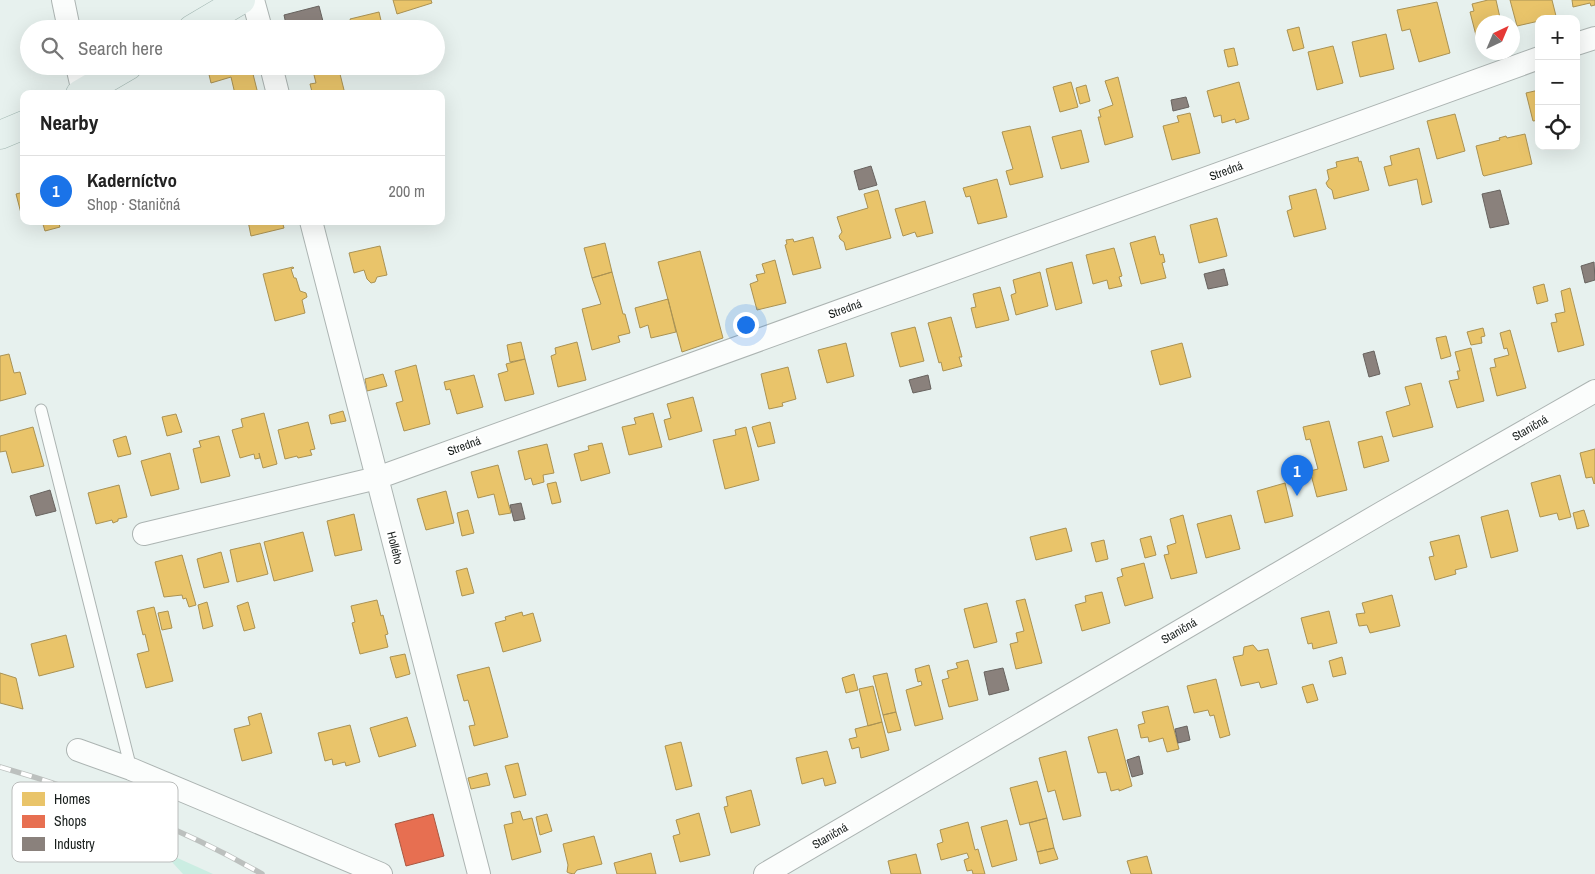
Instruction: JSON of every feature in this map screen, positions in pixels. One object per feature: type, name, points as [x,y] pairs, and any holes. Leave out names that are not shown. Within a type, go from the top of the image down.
[{"type":"main road","points":[[207,20],[241,0]]},
{"type":"main road","points":[[80,84],[104,75]]},
{"type":"main road","points":[[0,136],[20,127]]},
{"type":"street","points":[[63,0],[67,20]]},
{"type":"street","points":[[254,0],[259,20]]},
{"type":"street","points":[[1580,43],[1595,38]]},
{"type":"street","name":"Stredná","points":[[144,534],[377,478],[1535,59]]},
{"type":"street","points":[[273,75],[277,90]]},
{"type":"street","name":"Hollého","points":[[312,225],[479,874]]},
{"type":"street","name":"Staničná","points":[[764,874],[1375,517],[1595,391]]},
{"type":"street","points":[[78,750],[162,782]]},
{"type":"street","points":[[178,789],[381,874]]},
{"type":"lane","points":[[41,410],[131,769]]},
{"type":"green space","points":[[178,858],[213,874],[183,874],[172,862],[178,862]]},
{"type":"building: Homes","points":[[393,0],[431,0],[432,3],[397,14]]},
{"type":"building: Homes","points":[[1496,0],[1499,15],[1475,15],[1475,31],[1470,12],[1474,11],[1472,4]]},
{"type":"building: Homes","points":[[1510,0],[1552,0],[1556,15],[1535,15],[1535,22],[1520,25],[1520,15],[1514,15]]},
{"type":"building: Homes","points":[[1572,0],[1595,0],[1595,5],[1591,6],[1590,3],[1573,7]]},
{"type":"building: Homes","points":[[1437,2],[1450,53],[1419,62],[1410,29],[1402,31],[1397,10]]},
{"type":"building: Homes","points":[[379,12],[381,20],[350,20]]},
{"type":"building: Homes","points":[[1299,27],[1304,48],[1293,51],[1287,30]]},
{"type":"building: Homes","points":[[1386,34],[1394,69],[1360,77],[1352,42]]},
{"type":"building: Homes","points":[[1333,46],[1343,83],[1317,90],[1308,52]]},
{"type":"building: Homes","points":[[1234,48],[1238,65],[1228,67],[1224,50]]},
{"type":"building: Homes","points":[[209,75],[253,75],[257,90],[234,90],[231,77],[211,83]]},
{"type":"building: Homes","points":[[314,75],[340,75],[344,90],[312,90],[310,84],[316,83]]},
{"type":"building: Homes","points":[[1118,77],[1133,137],[1105,145],[1098,117],[1101,117],[1099,110],[1113,105],[1105,81]]},
{"type":"building: Homes","points":[[1071,82],[1078,107],[1060,112],[1053,87]]},
{"type":"building: Homes","points":[[1239,82],[1249,119],[1236,123],[1235,119],[1222,123],[1221,115],[1214,117],[1207,91]]},
{"type":"building: Homes","points":[[1086,85],[1090,101],[1080,104],[1076,88]]},
{"type":"building: Homes","points":[[1535,91],[1535,121],[1533,121],[1526,93]]},
{"type":"building: Homes","points":[[1190,113],[1200,153],[1172,160],[1163,126],[1179,122],[1177,116]]},
{"type":"building: Homes","points":[[1455,114],[1465,151],[1437,159],[1427,121]]},
{"type":"building: Homes","points":[[1030,126],[1043,177],[1010,185],[1006,171],[1013,169],[1002,132]]},
{"type":"building: Homes","points":[[1081,130],[1089,162],[1061,169],[1052,137]]},
{"type":"building: Homes","points":[[1525,134],[1532,164],[1483,175],[1476,146],[1500,140],[1499,138],[1506,136],[1507,138]]},
{"type":"building: Homes","points":[[1419,148],[1432,202],[1422,205],[1417,179],[1389,186],[1384,167],[1392,165],[1390,156]]},
{"type":"building: Homes","points":[[1358,157],[1359,162],[1361,161],[1369,190],[1334,199],[1332,190],[1326,183],[1329,179],[1327,170],[1337,167],[1336,162]]},
{"type":"building: Homes","points":[[997,179],[1007,217],[978,224],[970,196],[966,197],[963,188]]},
{"type":"building: Homes","points":[[1316,189],[1326,229],[1294,237],[1287,211],[1292,209],[1289,196]]},
{"type":"building: Homes","points":[[878,190],[891,238],[846,250],[844,242],[839,236],[842,232],[837,217],[868,208],[864,194]]},
{"type":"building: Homes","points":[[20,193],[20,209],[16,194]]},
{"type":"building: Homes","points":[[925,201],[933,233],[917,237],[915,232],[903,236],[895,209]]},
{"type":"building: Homes","points":[[1217,218],[1227,256],[1199,263],[1190,225]]},
{"type":"building: Homes","points":[[43,225],[59,225],[60,227],[45,231]]},
{"type":"building: Homes","points":[[249,225],[283,225],[284,228],[251,236]]},
{"type":"building: Homes","points":[[1155,236],[1160,255],[1163,254],[1165,262],[1162,263],[1166,278],[1141,284],[1130,243]]},
{"type":"building: Homes","points":[[813,237],[821,268],[793,275],[785,245],[787,244],[786,240],[793,239],[794,242]]},
{"type":"building: Homes","points":[[605,243],[612,272],[592,278],[584,248]]},
{"type":"building: Homes","points":[[380,246],[387,275],[377,277],[375,282],[371,283],[367,279],[364,270],[354,273],[349,253]]},
{"type":"building: Homes","points":[[1114,248],[1122,276],[1119,277],[1122,286],[1109,289],[1107,280],[1093,284],[1086,255]]},
{"type":"building: Homes","points":[[700,251],[723,338],[682,352],[658,262]]},
{"type":"building: Homes","points":[[775,260],[786,303],[757,310],[750,284],[758,281],[756,275],[765,273],[762,264]]},
{"type":"building: Homes","points":[[1072,262],[1082,303],[1056,310],[1046,269]]},
{"type":"building: Homes","points":[[293,267],[291,269],[300,291],[306,293],[307,297],[302,300],[305,313],[275,321],[263,274]]},
{"type":"building: Homes","points":[[612,272],[630,333],[618,336],[620,342],[592,350],[582,309],[601,304],[592,278]]},
{"type":"building: Homes","points":[[1040,272],[1048,306],[1016,315],[1011,295],[1016,293],[1013,280]]},
{"type":"building: Homes","points":[[1544,284],[1548,301],[1537,304],[1533,287]]},
{"type":"building: Homes","points":[[1000,287],[1009,320],[976,328],[971,308],[976,307],[973,294]]},
{"type":"building: Homes","points":[[1570,288],[1584,345],[1558,352],[1551,323],[1557,322],[1555,314],[1565,312],[1561,291]]},
{"type":"building: Homes","points":[[668,299],[676,332],[651,338],[648,325],[640,328],[635,308]]},
{"type":"building: Homes","points":[[951,317],[962,357],[959,357],[962,366],[943,371],[928,323]]},
{"type":"building: Homes","points":[[915,327],[924,361],[900,367],[891,333]]},
{"type":"building: Homes","points":[[1483,328],[1485,336],[1481,337],[1482,343],[1471,345],[1467,332]]},
{"type":"building: Homes","points":[[1510,330],[1526,388],[1497,396],[1490,368],[1496,367],[1494,359],[1509,355],[1507,348],[1504,349],[1500,333]]},
{"type":"building: Homes","points":[[1446,336],[1451,356],[1441,359],[1436,338]]},
{"type":"building: Homes","points":[[521,342],[525,359],[510,362],[507,345]]},
{"type":"building: Homes","points":[[577,342],[586,380],[558,387],[551,356],[556,354],[555,348]]},
{"type":"building: Homes","points":[[846,343],[854,376],[827,383],[818,350]]},
{"type":"building: Homes","points":[[1182,343],[1191,377],[1160,385],[1151,351]]},
{"type":"building: Homes","points":[[1471,348],[1484,401],[1457,408],[1449,381],[1459,379],[1457,371],[1460,371],[1455,352]]},
{"type":"building: Homes","points":[[9,354],[14,373],[20,372],[26,394],[0,401],[0,356]]},
{"type":"building: Homes","points":[[525,359],[534,394],[505,401],[498,374],[508,371],[506,364]]},
{"type":"building: Homes","points":[[416,365],[430,424],[404,431],[396,403],[403,401],[395,371]]},
{"type":"building: Homes","points":[[788,367],[796,399],[782,403],[783,406],[769,409],[761,374]]},
{"type":"building: Homes","points":[[383,374],[387,386],[367,391],[365,379]]},
{"type":"building: Homes","points":[[474,375],[483,407],[457,414],[450,389],[446,390],[444,382]]},
{"type":"building: Homes","points":[[1421,383],[1433,427],[1393,437],[1386,412],[1410,405],[1405,387]]},
{"type":"building: Homes","points":[[693,397],[702,431],[669,440],[664,420],[671,418],[667,404]]},
{"type":"building: Homes","points":[[343,411],[346,421],[331,424],[329,415]]},
{"type":"building: Homes","points":[[264,413],[277,464],[263,468],[259,453],[260,458],[255,459],[254,454],[240,458],[232,430],[243,427],[241,419]]},
{"type":"building: Homes","points":[[653,413],[662,447],[629,455],[622,427],[636,424],[634,418]]},
{"type":"building: Homes","points":[[176,414],[182,432],[167,436],[162,417]]},
{"type":"building: Homes","points":[[1329,421],[1347,490],[1317,497],[1310,471],[1318,469],[1310,439],[1306,440],[1303,427]]},
{"type":"building: Homes","points":[[308,422],[315,449],[310,450],[312,455],[285,459],[278,430]]},
{"type":"building: Homes","points":[[770,422],[775,443],[758,447],[752,427]]},
{"type":"building: Homes","points":[[33,427],[44,466],[12,473],[6,451],[0,452],[0,436]]},
{"type":"building: Homes","points":[[746,427],[759,480],[725,489],[713,440],[736,435],[735,430]]},
{"type":"building: Homes","points":[[126,436],[131,454],[118,457],[113,440]]},
{"type":"building: Homes","points":[[219,436],[230,476],[201,483],[193,449],[201,447],[199,441]]},
{"type":"building: Homes","points":[[1382,436],[1389,461],[1364,468],[1358,442]]},
{"type":"building: Homes","points":[[602,443],[610,473],[581,481],[574,454],[589,450],[588,446]]},
{"type":"building: Homes","points":[[547,444],[554,473],[543,475],[544,482],[533,485],[531,478],[525,480],[518,451]]},
{"type":"building: Homes","points":[[1595,449],[1594,484],[1592,477],[1586,478],[1580,453]]},
{"type":"building: Homes","points":[[170,453],[179,489],[151,496],[141,461]]},
{"type":"building: Homes","points":[[498,465],[511,513],[499,515],[494,494],[478,498],[471,472]]},
{"type":"building: Homes","points":[[1560,475],[1571,517],[1559,520],[1557,513],[1540,517],[1531,483]]},
{"type":"building: Homes","points":[[556,482],[561,502],[552,504],[547,484]]},
{"type":"building: Homes","points":[[1285,483],[1293,516],[1265,523],[1257,491]]},
{"type":"building: Homes","points":[[119,485],[127,517],[118,519],[118,521],[113,523],[112,520],[96,524],[88,493]]},
{"type":"building: Homes","points":[[446,491],[454,523],[426,530],[417,499]]},
{"type":"building: Homes","points":[[468,510],[474,533],[462,536],[457,513]]},
{"type":"building: Homes","points":[[1508,510],[1518,551],[1491,558],[1481,517]]},
{"type":"building: Homes","points":[[1584,510],[1589,526],[1577,529],[1573,513]]},
{"type":"building: Homes","points":[[354,514],[362,550],[335,556],[327,521]]},
{"type":"building: Homes","points":[[1183,515],[1197,573],[1171,579],[1164,555],[1169,554],[1167,546],[1176,543],[1170,519]]},
{"type":"building: Homes","points":[[1231,515],[1240,549],[1206,558],[1197,524]]},
{"type":"building: Homes","points":[[1066,528],[1072,551],[1036,560],[1030,537]]},
{"type":"building: Homes","points":[[303,532],[313,571],[274,581],[264,542]]},
{"type":"building: Homes","points":[[1459,535],[1467,567],[1455,570],[1456,574],[1435,580],[1429,557],[1434,556],[1430,542]]},
{"type":"building: Homes","points":[[1151,536],[1156,555],[1145,558],[1140,539]]},
{"type":"building: Homes","points":[[1104,540],[1108,559],[1096,562],[1091,543]]},
{"type":"building: Homes","points":[[260,543],[268,574],[237,582],[230,550]]},
{"type":"building: Homes","points":[[221,552],[229,582],[204,588],[197,559]]},
{"type":"building: Homes","points":[[182,555],[196,605],[189,607],[186,598],[183,599],[182,595],[164,597],[155,562]]},
{"type":"building: Homes","points":[[1144,563],[1153,598],[1125,606],[1117,578],[1123,576],[1121,569]]},
{"type":"building: Homes","points":[[467,568],[474,593],[462,596],[456,571]]},
{"type":"building: Homes","points":[[1102,592],[1110,623],[1082,631],[1075,605],[1086,602],[1085,596]]},
{"type":"building: Homes","points":[[1392,595],[1400,626],[1370,633],[1367,625],[1359,626],[1356,614],[1365,613],[1362,603]]},
{"type":"building: Homes","points":[[1025,599],[1042,663],[1016,669],[1010,644],[1018,642],[1016,633],[1024,631],[1016,601]]},
{"type":"building: Homes","points":[[377,600],[388,634],[385,635],[388,647],[360,654],[352,623],[355,622],[351,606]]},
{"type":"building: Homes","points":[[207,602],[213,626],[203,629],[198,605]]},
{"type":"building: Homes","points":[[248,602],[255,628],[244,631],[237,606]]},
{"type":"building: Homes","points":[[987,603],[997,642],[974,648],[964,609]]},
{"type":"building: Homes","points":[[154,607],[173,681],[146,688],[137,654],[149,651],[137,611]]},
{"type":"building: Homes","points":[[168,611],[172,628],[162,630],[158,613]]},
{"type":"building: Homes","points":[[1329,611],[1337,643],[1313,649],[1312,643],[1308,644],[1301,618]]},
{"type":"building: Homes","points":[[522,612],[523,616],[533,613],[541,641],[503,652],[495,623],[506,620],[505,617]]},
{"type":"building: Homes","points":[[66,635],[74,667],[39,676],[31,644]]},
{"type":"building: Homes","points":[[1253,645],[1258,651],[1268,649],[1277,684],[1261,688],[1259,682],[1241,686],[1233,657],[1243,655],[1244,647]]},
{"type":"building: Homes","points":[[405,654],[410,674],[396,678],[390,657]]},
{"type":"building: Homes","points":[[1342,657],[1346,674],[1333,677],[1329,661]]},
{"type":"building: Homes","points":[[968,660],[978,700],[949,707],[942,680],[949,678],[947,671],[958,668],[956,663]]},
{"type":"building: Homes","points":[[929,665],[943,719],[915,726],[906,690],[922,685],[921,681],[918,682],[915,669]]},
{"type":"building: Homes","points":[[489,667],[508,737],[474,746],[469,726],[475,725],[468,700],[464,701],[457,675]]},
{"type":"building: Homes","points":[[0,673],[16,678],[23,709],[0,703]]},
{"type":"building: Homes","points":[[887,673],[896,712],[883,715],[873,676]]},
{"type":"building: Homes","points":[[854,674],[858,690],[846,693],[842,678]]},
{"type":"building: Homes","points":[[1216,679],[1230,735],[1220,738],[1214,715],[1210,716],[1208,710],[1194,713],[1187,686]]},
{"type":"building: Homes","points":[[1313,684],[1318,700],[1307,703],[1302,687]]},
{"type":"building: Homes","points":[[873,686],[882,722],[868,726],[859,689]]},
{"type":"building: Homes","points":[[1168,706],[1179,749],[1167,752],[1163,738],[1149,742],[1148,737],[1141,738],[1138,725],[1145,723],[1142,712]]},
{"type":"building: Homes","points":[[896,712],[901,730],[888,733],[883,715]]},
{"type":"building: Homes","points":[[261,713],[272,753],[242,761],[234,729],[250,725],[248,717]]},
{"type":"building: Homes","points":[[407,717],[416,746],[379,757],[370,728]]},
{"type":"building: Homes","points":[[882,722],[889,750],[861,758],[859,747],[852,749],[849,739],[857,737],[855,729]]},
{"type":"building: Homes","points":[[350,725],[360,762],[346,766],[345,762],[333,765],[332,759],[325,761],[318,733]]},
{"type":"building: Homes","points":[[1117,729],[1132,786],[1119,791],[1119,789],[1111,791],[1106,772],[1098,773],[1088,737]]},
{"type":"building: Homes","points":[[681,742],[692,786],[676,790],[665,746]]},
{"type":"building: Homes","points":[[827,751],[836,783],[825,786],[823,778],[802,784],[796,758]]},
{"type":"building: Homes","points":[[1066,751],[1081,816],[1063,820],[1055,790],[1048,792],[1039,758]]},
{"type":"building: Homes","points":[[518,763],[526,795],[514,798],[505,766]]},
{"type":"building: Homes","points":[[487,773],[490,785],[471,789],[468,778]]},
{"type":"building: Homes","points":[[1037,781],[1047,818],[1020,825],[1010,788]]},
{"type":"building: Homes","points":[[751,790],[760,825],[731,833],[724,807],[728,806],[726,797]]},
{"type":"building: Homes","points":[[520,811],[523,820],[532,818],[541,852],[512,860],[504,825],[513,823],[511,813]]},
{"type":"building: Homes","points":[[699,813],[710,855],[680,862],[673,836],[680,834],[676,820]]},
{"type":"building: Homes","points":[[547,814],[552,831],[540,835],[536,817]]},
{"type":"building: Homes","points":[[1047,818],[1054,848],[1037,852],[1029,823]]},
{"type":"building: Homes","points":[[1007,820],[1017,860],[992,867],[981,827]]},
{"type":"building: Homes","points":[[968,822],[975,850],[978,849],[985,874],[973,874],[972,870],[967,871],[964,860],[969,858],[967,853],[941,860],[937,844],[943,842],[940,830]]},
{"type":"building: Homes","points":[[594,836],[602,864],[577,870],[574,874],[567,872],[568,865],[563,844]]},
{"type":"building: Homes","points":[[1054,848],[1058,859],[1040,864],[1037,852]]},
{"type":"building: Homes","points":[[651,853],[656,874],[617,874],[614,863]]},
{"type":"building: Homes","points":[[916,854],[921,874],[891,874],[888,861]]},
{"type":"building: Homes","points":[[1147,856],[1152,874],[1131,874],[1127,861]]},
{"type":"building: Shops","points":[[433,814],[444,856],[406,866],[395,824]]},
{"type":"building: Industry","points":[[319,6],[323,20],[285,20],[284,15]]},
{"type":"building: Industry","points":[[1186,97],[1189,107],[1173,111],[1171,100]]},
{"type":"building: Industry","points":[[871,166],[877,185],[859,190],[854,171]]},
{"type":"building: Industry","points":[[1500,190],[1509,224],[1490,228],[1482,194]]},
{"type":"building: Industry","points":[[1594,262],[1595,280],[1585,283],[1581,266]]},
{"type":"building: Industry","points":[[1224,269],[1228,285],[1208,289],[1204,274]]},
{"type":"building: Industry","points":[[1374,351],[1380,374],[1369,377],[1363,354]]},
{"type":"building: Industry","points":[[928,375],[931,389],[913,393],[909,380]]},
{"type":"building: Industry","points":[[50,490],[56,511],[36,516],[30,496]]},
{"type":"building: Industry","points":[[521,503],[525,519],[514,521],[510,505]]},
{"type":"building: Industry","points":[[1003,668],[1009,690],[989,695],[984,672]]},
{"type":"building: Industry","points":[[1187,726],[1190,740],[1178,743],[1175,729]]},
{"type":"building: Industry","points":[[1139,756],[1143,774],[1132,777],[1127,760]]},
{"type":"railway","points":[[0,767],[49,782]]},
{"type":"railway","points":[[178,831],[262,874]]},
{"type":"place","name":"Kaderníctvo","points":[[1297,496]]}]
